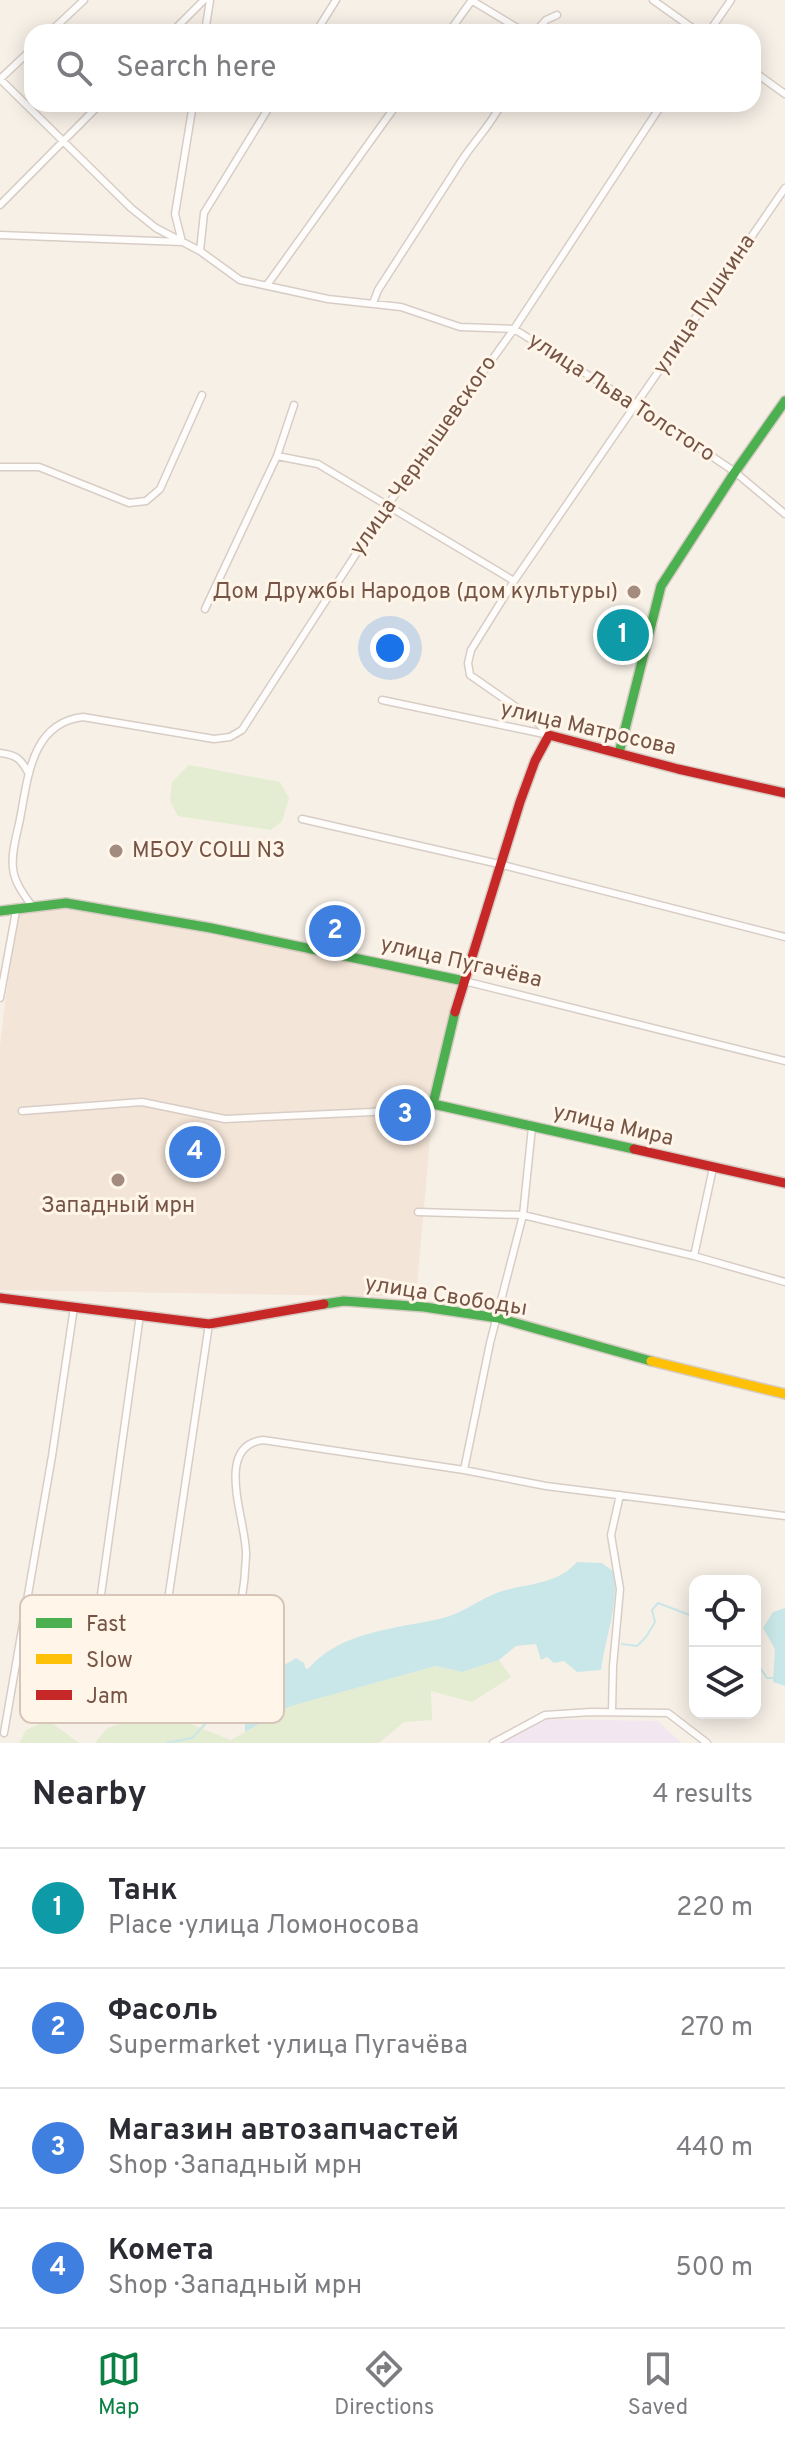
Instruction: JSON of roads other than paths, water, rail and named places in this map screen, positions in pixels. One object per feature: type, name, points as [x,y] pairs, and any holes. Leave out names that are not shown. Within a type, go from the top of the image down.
[{"type":"street","points":[[58,24],[84,0]]},
{"type":"street","points":[[180,24],[204,0]]},
{"type":"street","points":[[206,24],[210,0]]},
{"type":"street","points":[[321,24],[336,0]]},
{"type":"street","points":[[455,24],[472,0],[511,24]]},
{"type":"street","points":[[653,0],[687,24]]},
{"type":"street","points":[[714,24],[731,0]]},
{"type":"street","points":[[542,24],[557,15]]},
{"type":"street","points":[[0,79],[24,56]]},
{"type":"street","points":[[761,77],[785,94]]},
{"type":"street","name":"улица Льва Толстого","points":[[0,79],[24,103]]},
{"type":"street","name":"улица Льва Толстого","points":[[34,112],[131,208],[156,228],[200,251],[240,280],[328,299],[401,307],[460,327],[514,329],[636,405],[735,472],[785,514]]},
{"type":"street","points":[[0,205],[92,112]]},
{"type":"street","points":[[0,235],[182,242],[175,214],[192,112]]},
{"type":"street","points":[[200,251],[204,213],[266,112]]},
{"type":"street","points":[[267,285],[391,112]]},
{"type":"street","points":[[373,303],[378,290],[439,195],[497,112]]},
{"type":"street","name":"улица Чернышевского","points":[[29,774],[44,737],[58,725],[74,718],[214,739],[230,737],[242,730],[387,506],[514,329],[657,112]]},
{"type":"street","name":"улица Пушкина","points":[[549,735],[536,721],[474,680],[468,663],[471,650],[514,581],[785,188]]},
{"type":"street","points":[[0,467],[39,467],[129,503],[146,501],[160,489],[202,395]]},
{"type":"street","points":[[619,753],[661,586],[785,401]]},
{"type":"street","points":[[205,609],[277,456],[294,405]]},
{"type":"street","points":[[277,456],[318,464],[514,581]]},
{"type":"street","name":"улица Матросова","points":[[382,700],[549,735],[785,793]]},
{"type":"street","points":[[22,1111],[142,1102],[225,1119],[372,1112],[433,1104],[447,1036],[499,864],[534,760],[549,735]]},
{"type":"street","points":[[0,753],[21,759],[29,774],[13,870],[19,887],[32,906]]},
{"type":"street","points":[[302,819],[499,864],[785,937]]},
{"type":"street","name":"улица Пугачёва","points":[[0,911],[16,911],[54,902],[211,928],[464,981],[785,1061]]},
{"type":"street","points":[[0,998],[16,911]]},
{"type":"street","name":"улица Мира","points":[[433,1104],[785,1183]]},
{"type":"street","points":[[464,1470],[485,1364],[523,1215],[532,1127]]},
{"type":"street","points":[[694,1256],[713,1168]]},
{"type":"street","points":[[418,1212],[523,1215],[694,1256],[785,1282]]},
{"type":"street","name":"улица Свободы","points":[[0,1298],[209,1324],[344,1301],[424,1307],[498,1318],[647,1360],[785,1394]]},
{"type":"street","points":[[28,1595],[74,1307]]},
{"type":"street","points":[[101,1595],[140,1315]]},
{"type":"street","points":[[169,1595],[209,1324]]},
{"type":"street","points":[[241,1595],[247,1553],[244,1522],[235,1496],[236,1473],[239,1457],[249,1443],[263,1440],[464,1470],[546,1486],[785,1516]]},
{"type":"street","points":[[612,1712],[620,1589],[611,1535],[620,1495]]},
{"type":"street","points":[[4,1733],[20,1641]]},
{"type":"street","points":[[493,1743],[552,1712],[668,1713],[707,1743]]},
{"type":"water","points":[[577,1562],[602,1563],[614,1572],[613,1609],[601,1670],[577,1672],[564,1661],[554,1663],[547,1657],[541,1660],[536,1644],[516,1646],[499,1660],[462,1672],[436,1666],[284,1710],[284,1665],[296,1658],[304,1663],[306,1669],[322,1655],[354,1638],[450,1616],[499,1592],[551,1579]]},
{"type":"water","points":[[785,1608],[785,1686],[773,1682],[775,1649],[763,1628],[773,1612]]},
{"type":"water","points":[[245,1723],[261,1723],[245,1732]]},
{"type":"waterway","points":[[622,1644],[637,1646],[646,1637],[655,1622],[652,1610],[658,1603],[689,1615]]},
{"type":"waterway","points":[[761,1669],[767,1678],[775,1678]]},
{"type":"waterway","points":[[166,1743],[192,1738],[206,1723]]},
{"type":"place","name":"Дом Дружбы Народов (дом культуры)","points":[[634,592]]},
{"type":"place","name":"Танк","points":[[623,635]]},
{"type":"place","name":"МБОУ СОШ N3","points":[[116,851]]},
{"type":"place","name":"Фасоль","points":[[335,931]]},
{"type":"place","name":"Магазин автозапчастей","points":[[405,1115]]},
{"type":"place","name":"Комета","points":[[195,1152]]},
{"type":"place","name":"Западный мрн","points":[[118,1180]]}]
